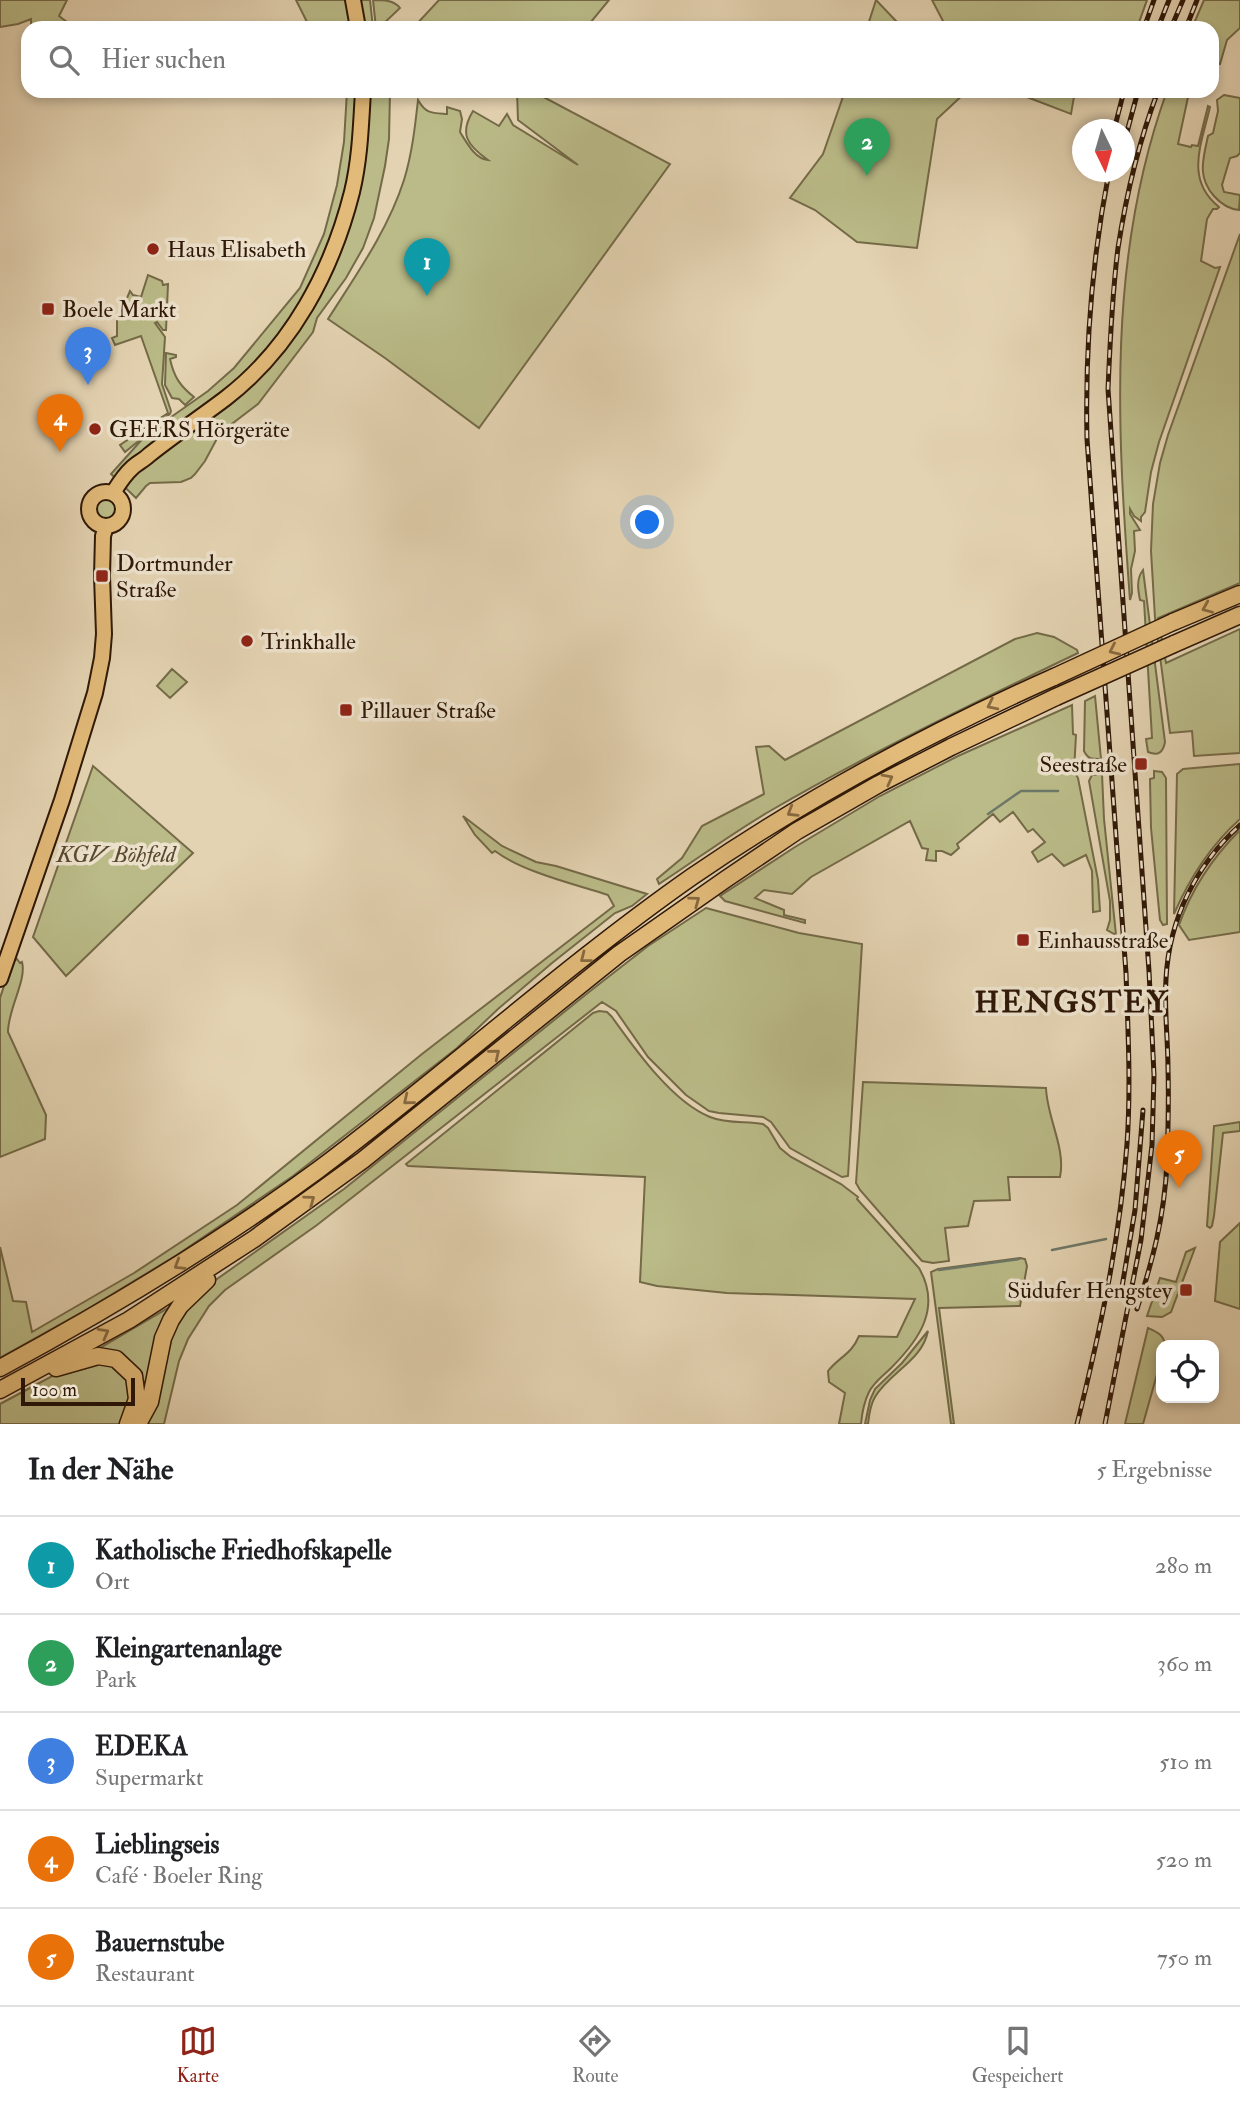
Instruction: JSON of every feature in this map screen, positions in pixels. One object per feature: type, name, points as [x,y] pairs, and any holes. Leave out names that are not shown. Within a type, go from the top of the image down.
[{"type":"highway","points":[[0,1368],[153,1282],[237,1228],[394,1112],[508,1018],[639,916],[693,876],[789,814],[872,765],[995,704],[1240,594]]},
{"type":"highway","points":[[0,1390],[129,1320],[254,1239],[363,1160],[619,954],[797,831],[951,747],[1240,615]]},
{"type":"highway","points":[[138,1424],[150,1402],[163,1338],[180,1306],[254,1239]]},
{"type":"highway","points":[[23,1379],[98,1356],[116,1359],[134,1376],[137,1399],[128,1424]]},
{"type":"main road","points":[[354,0],[357,21]]},
{"type":"main road","points":[[116,496],[148,456],[256,372],[303,312],[325,272],[352,191],[361,139],[363,98]]},
{"type":"main road","points":[[101,493],[116,496],[123,507],[121,516],[116,523],[102,524],[91,516],[90,503],[101,493]]},
{"type":"main road","points":[[0,979],[62,800],[95,694],[104,634],[102,524]]},
{"type":"green space","points":[[0,0],[67,0],[59,16],[66,21],[31,19],[0,27]]},
{"type":"green space","points":[[296,0],[370,0],[372,21],[306,21]]},
{"type":"green space","points":[[373,0],[391,2],[400,8],[386,21],[375,21]]},
{"type":"green space","points":[[439,0],[609,0],[592,21],[420,21]]},
{"type":"green space","points":[[876,0],[896,21],[869,21]]},
{"type":"green space","points":[[932,0],[1147,0],[1140,21],[943,21]]},
{"type":"green space","points":[[1204,0],[1240,0],[1240,28],[1227,40],[1220,64],[1219,21],[1195,21]]},
{"type":"green space","points":[[1224,95],[1240,98],[1240,153],[1230,158],[1222,185],[1224,192],[1240,195],[1239,210],[1222,204],[1209,189],[1203,175],[1208,136],[1213,133],[1218,111],[1217,100]]},
{"type":"green space","points":[[347,98],[390,98],[389,139],[374,218],[363,248],[346,278],[317,318],[313,332],[258,404],[220,433],[195,474],[181,482],[150,483],[136,498],[111,474],[146,435],[125,452],[120,445],[168,413],[141,336],[115,345],[112,338],[117,336],[117,321],[130,291],[141,297],[148,275],[162,281],[163,285],[168,284],[166,330],[155,323],[165,337],[162,384],[171,411],[147,434],[208,391],[234,368],[300,288],[324,234],[337,185],[344,142]]},
{"type":"green space","points":[[517,98],[545,98],[670,164],[479,428],[328,319],[370,252],[397,199],[409,160],[418,100],[424,108],[433,113],[447,114],[447,107],[460,111],[460,132],[472,150],[483,159],[488,160],[467,139],[466,126],[473,111],[499,126],[507,114],[513,125],[578,165],[518,120]]},
{"type":"green space","points":[[843,98],[960,98],[937,119],[917,248],[857,242],[815,210],[790,198],[823,154]]},
{"type":"green space","points":[[1029,98],[1074,98],[1071,114]]},
{"type":"green space","points":[[1165,98],[1188,98],[1178,144],[1191,147],[1198,146],[1208,106],[1210,107],[1200,147],[1199,173],[1208,196],[1219,207],[1213,209],[1207,219],[1201,261],[1215,268],[1220,267],[1159,442],[1141,521],[1130,509],[1130,514],[1140,530],[1134,531],[1135,551],[1131,569],[1130,600],[1122,471],[1121,343],[1125,279],[1134,216],[1148,153]]},
{"type":"green space","points":[[1240,234],[1240,583],[1158,618],[1166,663],[1240,629],[1240,753],[1194,756],[1192,731],[1170,733],[1155,618],[1151,551],[1153,504],[1168,435]]},
{"type":"green space","points":[[166,353],[176,355],[170,359],[173,371],[181,385],[194,397],[185,405],[179,399],[172,398],[165,385]]},
{"type":"green space","points":[[106,498],[114,501],[117,509],[114,517],[106,520],[98,517],[95,509],[98,501]]},
{"type":"green space","points":[[1143,570],[1165,742],[1163,749],[1155,754],[1148,752],[1146,739],[1152,738],[1144,601],[1140,600],[1138,588]]},
{"type":"green space","points":[[1037,633],[1054,637],[1078,653],[846,769],[742,828],[659,884],[657,879],[682,858],[702,826],[764,794],[756,747],[769,746],[785,760],[1015,639]]},
{"type":"green space","points":[[172,669],[187,682],[170,698],[157,686]]},
{"type":"green space","points":[[1095,696],[1101,759],[1090,758],[1084,751],[1085,701]]},
{"type":"green space","points":[[1072,705],[1073,734],[1076,735],[1074,771],[1078,778],[1098,880],[1100,911],[1093,912],[1092,871],[1086,855],[1064,866],[1052,854],[1038,862],[1032,852],[1045,842],[1033,829],[1028,832],[1013,812],[1000,822],[993,814],[957,844],[959,848],[951,855],[936,851],[936,861],[926,860],[928,849],[922,848],[910,821],[811,877],[792,894],[764,890],[755,898],[784,910],[784,915],[805,920],[805,923],[725,901],[720,896],[880,796],[958,756]]},
{"type":"green space","points":[[1240,764],[1240,819],[1219,840],[1202,863],[1174,914],[1177,774],[1183,769]]},
{"type":"green space","name":"KGV Böhfeld","points":[[93,766],[193,853],[66,976],[33,937]]},
{"type":"green space","points":[[1154,771],[1162,772],[1166,778],[1167,924],[1163,925],[1160,920],[1151,828],[1150,779],[1154,778]]},
{"type":"green space","points":[[1102,774],[1116,935],[1107,930],[1110,901],[1089,781],[1092,775]]},
{"type":"green space","points":[[463,816],[502,846],[536,862],[647,894],[632,906],[615,913],[552,963],[457,1048],[293,1176],[177,1255],[0,1358],[0,1247],[13,1301],[26,1302],[32,1332],[134,1273],[237,1205],[422,1054],[614,906],[608,895],[534,871],[495,851],[492,853],[475,835]]},
{"type":"green space","points":[[1240,830],[1240,932],[1189,940],[1179,925],[1190,898],[1220,851]]},
{"type":"green space","points":[[706,908],[799,933],[862,944],[848,1176],[842,1177],[790,1148],[771,1122],[763,1117],[709,1111],[686,1095],[648,1057],[616,1011],[602,1002],[317,1225],[225,1290],[209,1306],[188,1339],[179,1361],[164,1424],[143,1424],[174,1322],[210,1284],[344,1189],[648,946]]},
{"type":"green space","points":[[17,959],[22,962],[23,969],[8,1032],[46,1115],[45,1139],[0,1157],[0,998],[12,962]]},
{"type":"green space","points":[[607,1012],[612,1017],[655,1073],[682,1100],[696,1110],[723,1121],[763,1124],[780,1148],[791,1157],[841,1184],[858,1197],[919,1268],[926,1283],[928,1297],[924,1322],[910,1346],[871,1388],[861,1424],[839,1424],[845,1393],[829,1382],[828,1371],[849,1351],[859,1336],[897,1337],[915,1299],[727,1293],[640,1282],[645,1177],[406,1164],[593,1013]]},
{"type":"green space","points":[[863,1082],[1046,1088],[1060,1155],[1060,1177],[1008,1177],[1010,1200],[974,1201],[968,1226],[945,1228],[949,1261],[922,1261],[856,1183]]},
{"type":"green space","points":[[1240,1122],[1240,1131],[1223,1133],[1214,1216],[1210,1228],[1207,1226],[1214,1126]]},
{"type":"green space","points":[[1240,1223],[1240,1309],[1215,1301],[1220,1242]]},
{"type":"green space","points":[[1195,1248],[1171,1312],[1162,1317],[1147,1316],[1160,1278],[1176,1282],[1186,1252]]},
{"type":"green space","points":[[1025,1259],[1027,1266],[1020,1306],[939,1308],[954,1424],[951,1424],[931,1272]]},
{"type":"green space","points":[[175,1304],[149,1395],[95,1351]]},
{"type":"green space","points":[[1148,1328],[1157,1332],[1163,1340],[1156,1340],[1156,1378],[1143,1424],[1125,1424]]},
{"type":"green space","points":[[928,1331],[925,1341],[913,1358],[881,1388],[871,1407],[868,1424],[865,1424],[875,1389],[902,1363]]},
{"type":"green space","points":[[112,1363],[132,1385],[125,1424],[0,1424],[0,1404],[71,1366]]},
{"type":"waterway","points":[[988,814],[1021,791],[1058,791]]},
{"type":"waterway","points":[[1052,1250],[1106,1239]]},
{"type":"waterway","points":[[939,1270],[1019,1259]]},
{"type":"railway","points":[[1146,21],[1154,0]]},
{"type":"railway","points":[[1161,21],[1169,0]]},
{"type":"railway","points":[[1174,21],[1183,0]]},
{"type":"railway","points":[[1189,21],[1197,0]]},
{"type":"railway","points":[[1117,119],[1122,98]]},
{"type":"railway","points":[[1130,119],[1136,98]]},
{"type":"railway","points":[[1105,1424],[1141,1240],[1152,1145],[1154,1075],[1149,971],[1108,389],[1121,228],[1139,149],[1155,98]]},
{"type":"railway","points":[[1077,1424],[1114,1250],[1124,1180],[1129,1101],[1126,973],[1087,439],[1091,305],[1107,182]]},
{"type":"railway","points":[[1137,1309],[1157,1238],[1166,1184],[1168,957],[1179,914],[1198,875],[1240,825]]},
{"type":"railway","points":[[1122,1287],[1135,1210],[1143,1110]]},
{"type":"place","name":"Kleingartenanlage","points":[[867,176]]},
{"type":"place","name":"Haus Elisabeth","points":[[153,249]]},
{"type":"place","name":"Katholische Friedhofskapelle","points":[[427,296]]},
{"type":"place","name":"Boele Markt","points":[[48,309]]},
{"type":"place","name":"EDEKA","points":[[88,385]]},
{"type":"place","name":"GEERS Hörgeräte","points":[[95,429]]},
{"type":"place","name":"Lieblingseis","points":[[60,452]]},
{"type":"place","name":"Dortmunder Straße","points":[[102,576]]},
{"type":"place","name":"Trinkhalle","points":[[247,641]]},
{"type":"place","name":"Pillauer Straße","points":[[346,710]]},
{"type":"place","name":"Seestraße","points":[[1141,764]]},
{"type":"place","name":"Einhausstraße","points":[[1023,940]]},
{"type":"place","name":"Bauernstube","points":[[1179,1188]]},
{"type":"place","name":"Südufer Hengstey","points":[[1186,1290]]},
{"type":"district","name":"HENGSTEY","points":[[1072,1002]]}]
